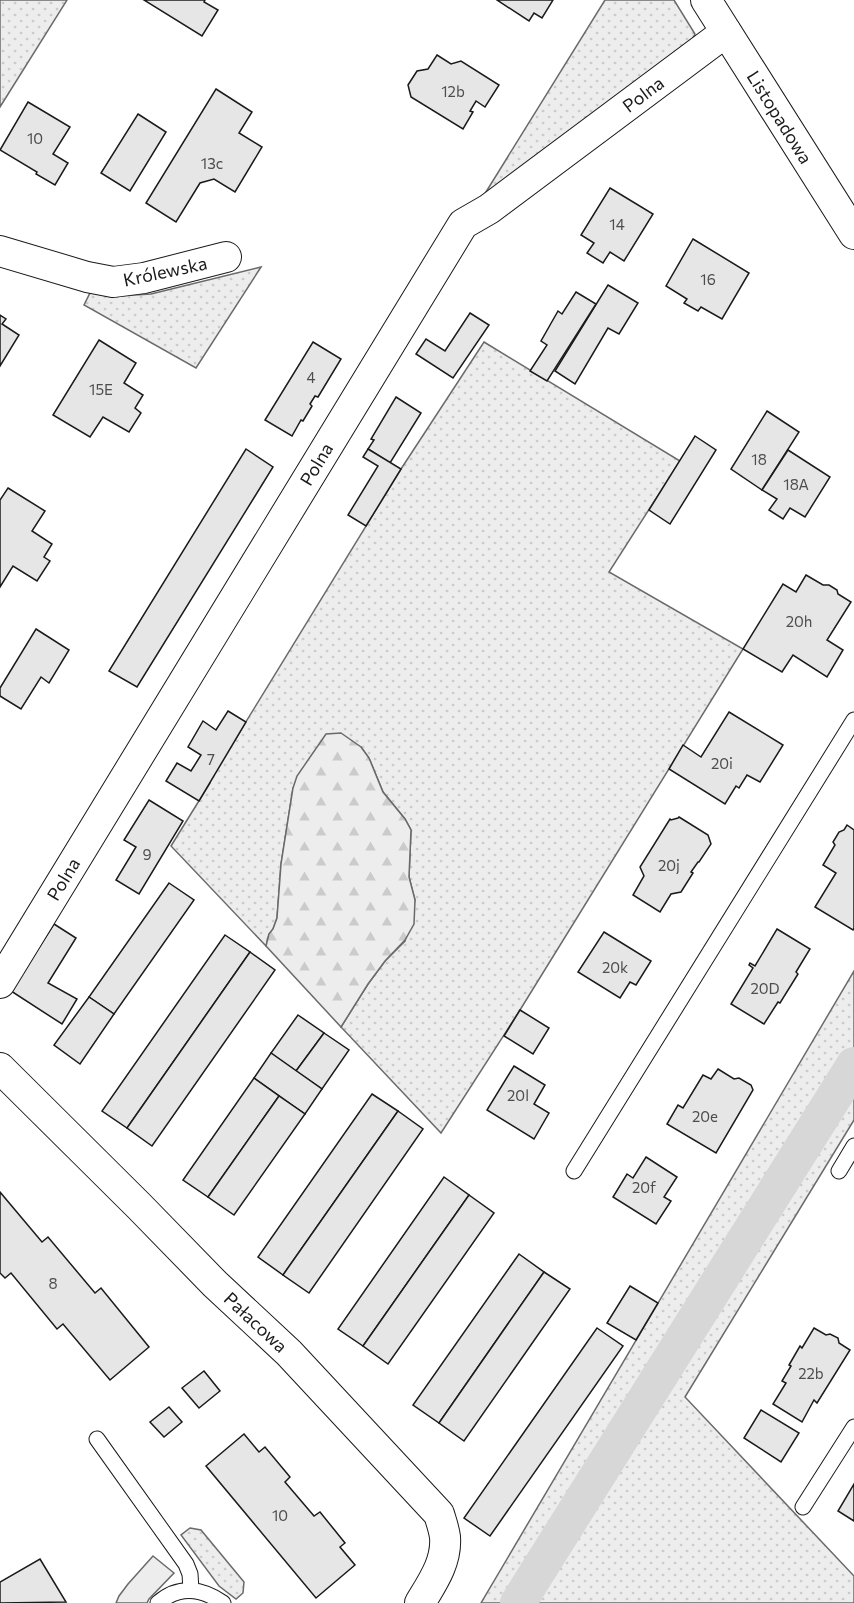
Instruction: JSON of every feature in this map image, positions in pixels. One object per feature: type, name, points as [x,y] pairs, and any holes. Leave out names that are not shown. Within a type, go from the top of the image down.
[{"type":"street","name":"Listopadowa","points":[[705,0],[854,234]]},
{"type":"street","name":"Polna","points":[[0,983],[463,224],[489,209],[726,32]]},
{"type":"street","name":"Królewska","points":[[0,250],[87,277],[113,282],[144,278],[226,257]]},
{"type":"street","name":"Pałacowa","points":[[0,1068],[215,1284],[289,1353],[439,1514],[445,1538],[444,1552],[438,1573],[420,1603]]},
{"type":"lane","points":[[574,1172],[854,720]]},
{"type":"lane","points":[[839,1171],[854,1146]]},
{"type":"lane","points":[[803,1507],[854,1427]]},
{"type":"lane","points":[[97,1439],[186,1564],[190,1574],[191,1590]]},
{"type":"lane","points":[[158,1603],[174,1593],[191,1590],[205,1592],[223,1603]]},
{"type":"green space","points":[[0,0],[67,0],[0,107]]},
{"type":"green space","points":[[605,0],[674,0],[695,34],[691,41],[481,200]]},
{"type":"green space","points":[[261,267],[196,368],[84,305],[92,289],[118,296],[151,294]]},
{"type":"green space","points":[[484,342],[680,461],[609,572],[743,649],[520,1010],[441,1133],[341,1027],[385,961],[405,941],[415,900],[409,877],[411,830],[383,792],[369,758],[361,747],[293,788],[281,864],[277,918],[266,946],[171,846],[401,469]]},
{"type":"green space","points":[[341,733],[361,747],[369,758],[383,792],[411,830],[409,877],[415,900],[414,924],[405,940],[368,984],[341,1027],[266,946],[277,918],[281,864],[297,776],[326,734]]},
{"type":"green space","points":[[854,971],[854,1120],[685,1397],[854,1576],[854,1603],[481,1603]]},
{"type":"green space","points":[[190,1528],[201,1530],[244,1582],[243,1593],[236,1599],[219,1586],[181,1535]]},
{"type":"shaded area","points":[[153,1556],[174,1573],[147,1603],[116,1603],[128,1584]]},
{"type":"building","points":[[144,0],[205,0],[204,2],[218,10],[202,36]]},
{"type":"building","points":[[497,0],[553,0],[542,18],[534,13],[529,21]]},
{"type":"building","points":[[437,55],[451,64],[461,61],[499,85],[485,107],[476,101],[470,111],[473,112],[463,129],[411,97],[408,85],[417,71],[428,69]]},
{"type":"building","points":[[216,89],[252,112],[239,133],[262,147],[235,192],[214,179],[200,183],[176,222],[146,203]]},
{"type":"building","points":[[28,102],[70,127],[53,154],[68,163],[55,185],[0,150]]},
{"type":"building","points":[[138,114],[166,132],[130,191],[101,173]]},
{"type":"building","points":[[610,188],[653,214],[624,261],[610,252],[603,263],[587,253],[594,243],[581,235]]},
{"type":"building","points":[[693,239],[749,273],[722,319],[701,307],[698,311],[684,303],[687,299],[666,286]]},
{"type":"building","points":[[608,285],[638,303],[619,334],[608,328],[575,384],[555,371]]},
{"type":"building","points":[[576,292],[596,304],[547,381],[530,371],[547,345],[541,341],[558,311],[562,314]]},
{"type":"building","points":[[470,313],[489,325],[453,378],[416,354],[426,339],[445,351]]},
{"type":"building","points":[[0,315],[6,319],[2,324],[19,335],[0,366]]},
{"type":"building","points":[[99,340],[136,363],[124,383],[143,395],[135,408],[141,413],[129,432],[103,417],[90,437],[53,415]]},
{"type":"building","points":[[313,342],[341,359],[318,397],[315,396],[310,404],[312,406],[292,436],[265,420]]},
{"type":"building","points":[[396,397],[421,413],[390,463],[368,449],[374,440],[371,439]]},
{"type":"building","points":[[767,411],[799,432],[762,490],[731,469]]},
{"type":"building","points":[[695,436],[716,450],[670,524],[649,510]]},
{"type":"building","points":[[246,449],[273,467],[137,687],[109,671]]},
{"type":"building","points":[[368,449],[401,469],[366,526],[348,515],[378,466],[363,457]]},
{"type":"building","points":[[788,450],[830,477],[805,517],[790,508],[783,519],[769,510],[777,499],[762,490]]},
{"type":"building","points":[[8,488],[45,511],[32,531],[52,544],[44,557],[50,561],[37,581],[13,566],[0,587],[0,500]]},
{"type":"building","points":[[806,575],[823,585],[829,585],[851,602],[827,640],[843,650],[827,677],[793,655],[782,672],[743,649],[783,584],[796,592]]},
{"type":"building","points":[[36,629],[69,650],[49,683],[41,677],[21,709],[0,696],[0,688]]},
{"type":"building","points":[[228,711],[246,722],[199,801],[166,781],[177,763],[191,771],[201,755],[188,747],[203,721],[216,730]]},
{"type":"building","points":[[729,712],[783,745],[760,782],[747,775],[739,788],[736,786],[725,804],[669,769],[683,745],[701,757]]},
{"type":"building","points":[[149,800],[183,821],[139,894],[116,880],[136,847],[124,840]]},
{"type":"building","points":[[679,817],[708,835],[711,844],[691,872],[693,873],[681,892],[671,894],[660,912],[633,895],[644,876],[640,867],[670,819]]},
{"type":"building","points":[[847,825],[854,830],[853,930],[815,907],[836,873],[823,865],[835,845],[833,842],[839,832]]},
{"type":"building","points":[[169,883],[194,900],[114,1014],[89,997]]},
{"type":"building","points":[[54,924],[76,938],[48,983],[77,999],[62,1024],[11,991]]},
{"type":"building","points":[[777,929],[810,949],[796,972],[798,974],[764,1024],[731,1004],[753,968],[749,965],[750,963],[755,966]]},
{"type":"building","points":[[604,932],[651,961],[636,985],[630,982],[620,998],[578,972]]},
{"type":"building","points":[[225,935],[250,952],[127,1128],[102,1111]]},
{"type":"building","points":[[250,952],[275,970],[152,1146],[127,1128]]},
{"type":"building","points":[[89,997],[114,1014],[80,1064],[54,1045]]},
{"type":"building","points":[[520,1010],[549,1028],[533,1054],[504,1036]]},
{"type":"building","points":[[298,1015],[324,1033],[296,1071],[271,1053]]},
{"type":"building","points":[[324,1033],[349,1050],[322,1089],[296,1071]]},
{"type":"building","points":[[271,1053],[322,1089],[305,1114],[254,1078]]},
{"type":"building","points":[[514,1066],[545,1085],[534,1104],[549,1113],[534,1139],[487,1110]]},
{"type":"building","points":[[718,1069],[734,1079],[739,1078],[751,1085],[753,1090],[716,1153],[667,1124],[678,1105],[683,1108],[703,1075],[711,1079]]},
{"type":"building","points":[[254,1078],[279,1096],[208,1197],[183,1180]]},
{"type":"building","points":[[372,1094],[398,1111],[283,1275],[258,1257]]},
{"type":"building","points":[[279,1096],[305,1114],[234,1215],[208,1197]]},
{"type":"building","points":[[398,1111],[423,1129],[309,1293],[283,1275]]},
{"type":"building","points":[[646,1157],[677,1177],[664,1197],[671,1201],[656,1224],[613,1197],[627,1174],[633,1178]]},
{"type":"building","points":[[444,1177],[469,1195],[363,1346],[338,1329]]},
{"type":"building","points":[[0,1192],[42,1242],[48,1237],[95,1293],[101,1288],[149,1347],[110,1380],[63,1324],[57,1329],[11,1273],[5,1278],[0,1273]]},
{"type":"building","points":[[469,1195],[494,1213],[388,1364],[363,1346]]},
{"type":"building","points":[[519,1254],[544,1272],[439,1423],[413,1405]]},
{"type":"building","points":[[544,1272],[570,1289],[464,1441],[439,1423]]},
{"type":"building","points":[[630,1286],[658,1303],[636,1340],[607,1323]]},
{"type":"building","points":[[597,1328],[623,1346],[490,1536],[464,1518]]},
{"type":"building","points":[[814,1328],[826,1335],[830,1334],[838,1338],[839,1343],[850,1350],[817,1403],[814,1400],[802,1422],[773,1404],[786,1383],[782,1381],[791,1366],[789,1365]]},
{"type":"building","points":[[204,1371],[220,1391],[199,1408],[182,1388]]},
{"type":"building","points":[[169,1407],[182,1422],[164,1437],[150,1422]]},
{"type":"building","points":[[761,1410],[799,1433],[781,1462],[744,1438]]},
{"type":"building","points":[[244,1434],[259,1452],[265,1447],[290,1477],[285,1482],[314,1516],[320,1512],[345,1543],[340,1547],[355,1565],[316,1598],[206,1466]]},
{"type":"building","points":[[854,1484],[854,1521],[838,1511]]},
{"type":"building","points":[[40,1559],[66,1602],[0,1603],[0,1582]]},
{"type":"waterway","points":[[518,1603],[854,1065]]}]
